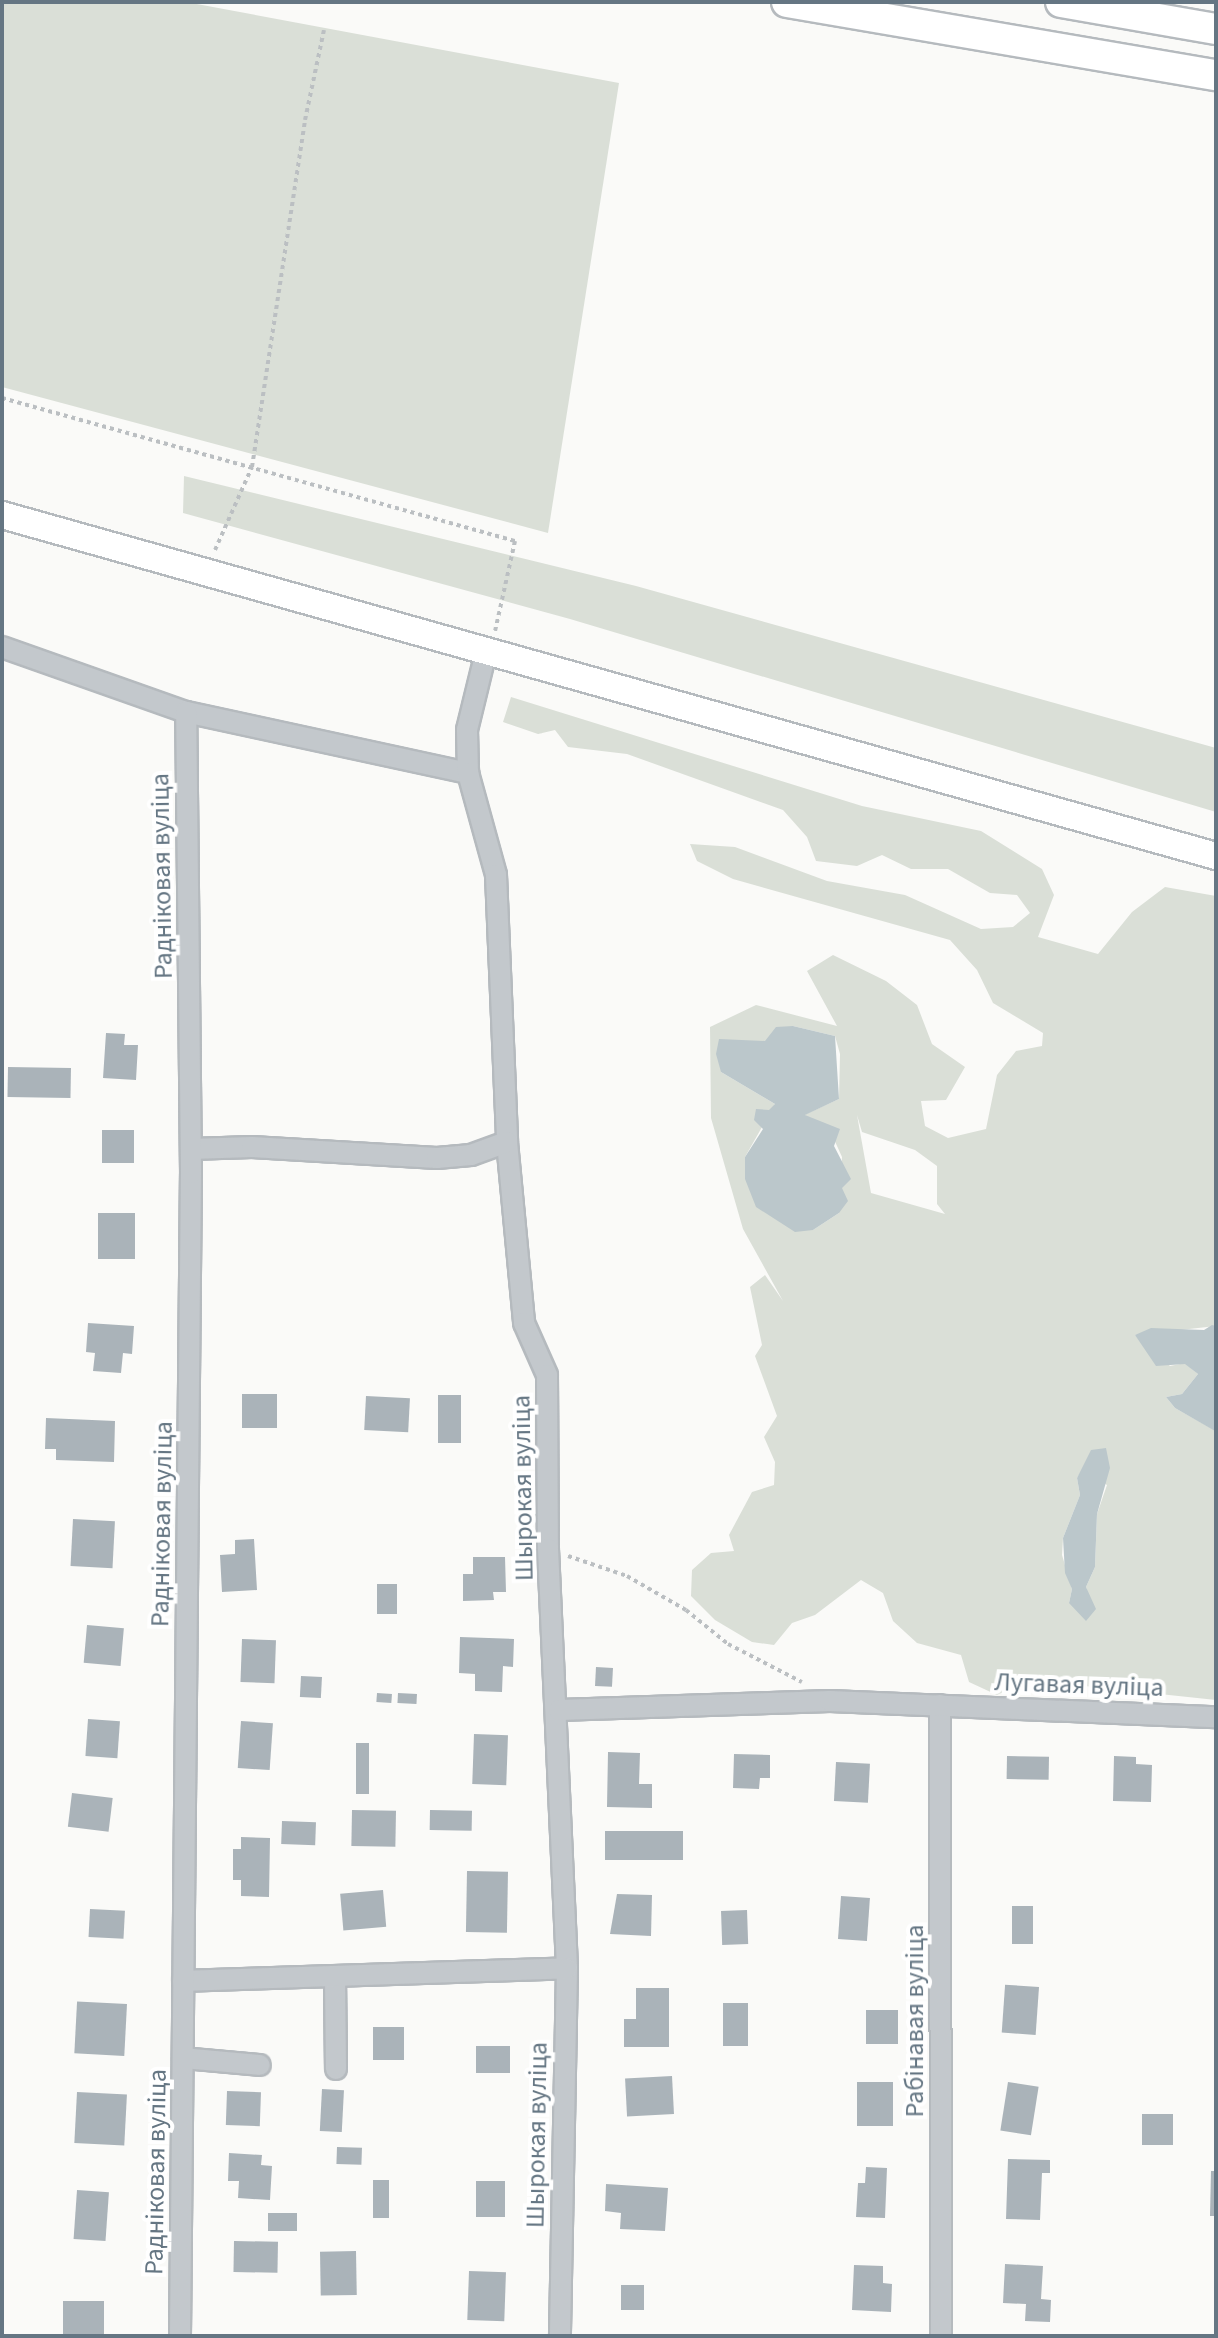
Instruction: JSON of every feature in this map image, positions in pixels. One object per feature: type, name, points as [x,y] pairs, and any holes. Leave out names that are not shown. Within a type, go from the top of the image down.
[{"type":"highway","points":[[787,2],[1216,75]]},
{"type":"highway","points":[[1061,2],[1216,29]]},
{"type":"main road","points":[[2,515],[1216,856]]},
{"type":"street","points":[[2,647],[186,712],[468,773]]},
{"type":"street","name":"Шырокая вуліца","points":[[486,652],[467,730],[468,773],[496,875],[507,1142],[524,1323],[547,1375],[548,1549],[559,1710],[567,1968],[560,2336]]},
{"type":"street","name":"Радніковая вуліца","points":[[180,2336],[191,1149],[186,712]]},
{"type":"street","points":[[191,1149],[252,1147],[437,1158],[471,1155],[507,1142]]},
{"type":"street","name":"Лугавая вуліца","points":[[559,1710],[830,1701],[1216,1717]]},
{"type":"street","name":"Рабінавая вуліца","points":[[940,1705],[941,2336]]},
{"type":"street","points":[[183,1981],[567,1968]]},
{"type":"street","points":[[335,1976],[336,2069]]},
{"type":"street","points":[[183,2058],[260,2065]]},
{"type":"path","points":[[206,571],[252,467],[305,120],[324,30]]},
{"type":"path","points":[[2,398],[515,541],[486,652]]},
{"type":"path","points":[[548,1549],[627,1576],[686,1610],[728,1644],[830,1701]]},
{"type":"shaded area","points":[[2,2],[186,2],[619,83],[548,533],[2,387]]},
{"type":"shaded area","points":[[184,476],[636,586],[1216,748],[1216,812],[570,619],[183,513]]},
{"type":"shaded area","points":[[511,697],[862,806],[981,831],[1042,869],[1054,895],[1038,937],[1098,954],[1132,912],[1165,887],[1216,896],[1216,1326],[1135,1335],[1170,1366],[1185,1363],[1198,1374],[1182,1394],[1166,1397],[1175,1408],[1216,1431],[1216,1700],[1028,1680],[997,1695],[969,1682],[961,1655],[917,1643],[893,1621],[883,1593],[861,1580],[815,1615],[792,1623],[774,1645],[752,1642],[715,1620],[691,1596],[692,1570],[711,1553],[734,1551],[729,1535],[752,1492],[774,1485],[775,1462],[764,1437],[777,1416],[755,1356],[762,1345],[750,1287],[765,1275],[783,1301],[743,1229],[711,1118],[710,1027],[756,1005],[837,1026],[807,971],[833,955],[886,981],[917,1005],[932,1044],[965,1067],[946,1100],[921,1101],[925,1126],[948,1138],[986,1129],[997,1075],[1016,1051],[1042,1046],[1043,1033],[993,1003],[977,970],[950,940],[733,879],[697,861],[690,844],[735,847],[827,881],[905,895],[981,929],[1013,927],[1030,913],[1017,895],[990,893],[948,869],[911,869],[882,855],[857,866],[816,861],[807,837],[783,810],[627,754],[568,747],[555,730],[538,734],[503,722]],"holes":[[[793,1026],[835,1036],[840,1054],[839,1099],[804,1115],[828,1126],[842,1157],[839,1213],[813,1230],[745,1157],[775,1104],[721,1072]],[[857,1115],[862,1132],[915,1150],[937,1166],[937,1204],[945,1214],[871,1193]],[[1082,1470],[1107,1485],[1097,1514],[1095,1567],[1086,1587],[1090,1601],[1069,1603],[1072,1589],[1062,1555],[1063,1538],[1080,1495],[1077,1478]]]},
{"type":"shaded area","points":[[793,1026],[835,1036],[839,1099],[805,1115],[840,1129],[834,1146],[851,1179],[842,1188],[848,1201],[839,1213],[813,1230],[795,1232],[756,1207],[745,1179],[745,1157],[763,1129],[754,1120],[756,1109],[769,1110],[775,1104],[721,1072],[716,1054],[719,1039],[765,1041],[776,1027]]},
{"type":"shaded area","points":[[1216,1326],[1215,1431],[1175,1408],[1166,1397],[1182,1394],[1198,1374],[1185,1364],[1156,1366],[1135,1335],[1151,1328],[1204,1330]]},
{"type":"shaded area","points":[[1106,1448],[1110,1468],[1097,1514],[1095,1567],[1086,1587],[1096,1609],[1086,1621],[1069,1603],[1072,1589],[1065,1573],[1063,1538],[1080,1495],[1077,1478],[1091,1450]]},
{"type":"building","points":[[106,1033],[125,1034],[124,1045],[138,1045],[136,1080],[103,1078]]},
{"type":"building","points":[[8,1067],[71,1068],[70,1098],[7,1097]]},
{"type":"building","points":[[102,1130],[134,1130],[134,1163],[102,1163]]},
{"type":"building","points":[[98,1213],[135,1213],[135,1259],[98,1259]]},
{"type":"building","points":[[88,1323],[134,1326],[132,1354],[123,1353],[121,1373],[93,1371],[95,1353],[86,1352]]},
{"type":"building","points":[[242,1394],[277,1394],[277,1428],[242,1428]]},
{"type":"building","points":[[438,1395],[461,1395],[461,1443],[438,1443]]},
{"type":"building","points":[[366,1396],[410,1398],[408,1432],[364,1430]]},
{"type":"building","points":[[46,1418],[115,1421],[114,1462],[56,1460],[56,1449],[45,1449]]},
{"type":"building","points":[[73,1519],[115,1521],[112,1568],[71,1566]]},
{"type":"building","points":[[254,1539],[257,1590],[222,1592],[220,1555],[235,1554],[235,1540]]},
{"type":"building","points":[[473,1557],[505,1557],[506,1592],[493,1592],[494,1600],[463,1601],[463,1574],[473,1574]]},
{"type":"building","points":[[377,1584],[397,1584],[397,1614],[377,1614]]},
{"type":"building","points":[[87,1625],[124,1628],[121,1666],[84,1663]]},
{"type":"building","points":[[460,1637],[514,1639],[513,1667],[503,1666],[502,1692],[475,1691],[475,1674],[459,1673]]},
{"type":"building","points":[[242,1639],[276,1640],[274,1683],[240,1682]]},
{"type":"building","points":[[596,1667],[613,1668],[612,1687],[595,1686]]},
{"type":"building","points":[[301,1676],[322,1677],[321,1698],[300,1697]]},
{"type":"building","points":[[377,1693],[392,1694],[391,1703],[376,1702]]},
{"type":"building","points":[[398,1693],[417,1694],[416,1704],[397,1703]]},
{"type":"building","points":[[88,1719],[120,1721],[117,1758],[85,1756]]},
{"type":"building","points":[[241,1721],[273,1723],[270,1770],[238,1768]]},
{"type":"building","points":[[474,1734],[508,1735],[506,1785],[472,1784]]},
{"type":"building","points":[[356,1743],[369,1743],[369,1794],[356,1794]]},
{"type":"building","points":[[608,1752],[640,1753],[639,1784],[652,1784],[652,1808],[607,1807]]},
{"type":"building","points":[[734,1754],[770,1755],[770,1778],[760,1778],[759,1789],[733,1788]]},
{"type":"building","points":[[1007,1756],[1049,1757],[1049,1780],[1007,1779]]},
{"type":"building","points":[[1114,1756],[1136,1757],[1136,1764],[1152,1765],[1151,1802],[1113,1801]]},
{"type":"building","points":[[836,1762],[870,1764],[868,1803],[834,1801]]},
{"type":"building","points":[[72,1793],[113,1798],[109,1832],[68,1827]]},
{"type":"building","points":[[352,1810],[396,1811],[395,1847],[351,1846]]},
{"type":"building","points":[[430,1810],[472,1811],[472,1831],[430,1830]]},
{"type":"building","points":[[282,1821],[316,1822],[315,1845],[281,1844]]},
{"type":"building","points":[[605,1831],[683,1831],[683,1860],[605,1860]]},
{"type":"building","points":[[241,1837],[270,1838],[269,1897],[241,1896],[241,1880],[233,1880],[233,1849],[241,1849]]},
{"type":"building","points":[[467,1871],[508,1872],[507,1933],[466,1932]]},
{"type":"building","points":[[383,1890],[386,1927],[343,1931],[340,1894]]},
{"type":"building","points":[[617,1894],[652,1895],[651,1936],[610,1934]]},
{"type":"building","points":[[841,1896],[870,1898],[867,1941],[838,1939]]},
{"type":"building","points":[[1012,1906],[1033,1906],[1033,1944],[1012,1944]]},
{"type":"building","points":[[90,1909],[125,1911],[123,1939],[89,1937]]},
{"type":"building","points":[[747,1910],[748,1944],[722,1945],[721,1911]]},
{"type":"building","points":[[1005,1985],[1039,1987],[1036,2035],[1002,2033]]},
{"type":"building","points":[[636,1988],[669,1988],[669,2047],[624,2047],[624,2019],[636,2019]]},
{"type":"building","points":[[77,2001],[127,2004],[124,2056],[74,2053]]},
{"type":"building","points":[[723,2003],[748,2003],[748,2046],[723,2046]]},
{"type":"building","points":[[866,2010],[898,2010],[898,2044],[866,2044]]},
{"type":"building","points":[[373,2027],[404,2027],[404,2060],[373,2060]]},
{"type":"building","points":[[476,2046],[510,2046],[510,2073],[476,2073]]},
{"type":"building","points":[[672,2076],[674,2114],[627,2116],[625,2078]]},
{"type":"building","points":[[857,2082],[893,2082],[893,2126],[857,2126]]},
{"type":"building","points":[[1008,2082],[1039,2087],[1031,2135],[1000,2130]]},
{"type":"building","points":[[322,2089],[344,2090],[342,2132],[320,2131]]},
{"type":"building","points":[[227,2091],[261,2092],[260,2126],[226,2125]]},
{"type":"building","points":[[77,2092],[127,2095],[124,2146],[74,2143]]},
{"type":"building","points":[[1142,2114],[1173,2114],[1173,2145],[1142,2145]]},
{"type":"building","points":[[337,2147],[362,2148],[361,2165],[336,2164]]},
{"type":"building","points":[[229,2153],[262,2155],[261,2165],[272,2166],[270,2200],[238,2198],[239,2181],[228,2181]]},
{"type":"building","points":[[1008,2159],[1050,2160],[1050,2173],[1042,2173],[1040,2220],[1006,2219]]},
{"type":"building","points":[[866,2167],[887,2168],[885,2218],[856,2217],[858,2183],[865,2183]]},
{"type":"building","points":[[1211,2171],[1216,2171],[1216,2216],[1210,2216]]},
{"type":"building","points":[[373,2180],[389,2180],[389,2218],[373,2218]]},
{"type":"building","points":[[476,2181],[505,2181],[505,2217],[476,2217]]},
{"type":"building","points":[[606,2184],[668,2188],[665,2231],[620,2229],[621,2213],[605,2211]]},
{"type":"building","points":[[77,2190],[109,2192],[106,2241],[74,2239]]},
{"type":"building","points":[[268,2213],[297,2213],[297,2231],[268,2231]]},
{"type":"building","points":[[234,2241],[278,2242],[277,2273],[233,2272]]},
{"type":"building","points":[[356,2251],[357,2295],[321,2296],[320,2252]]},
{"type":"building","points":[[1005,2264],[1043,2266],[1041,2299],[1051,2300],[1050,2322],[1025,2321],[1026,2304],[1003,2303]]},
{"type":"building","points":[[854,2265],[883,2266],[883,2283],[892,2284],[891,2312],[852,2310]]},
{"type":"building","points":[[469,2271],[506,2272],[504,2321],[467,2320]]},
{"type":"building","points":[[621,2285],[644,2285],[644,2310],[621,2310]]},
{"type":"building","points":[[63,2301],[104,2301],[104,2336],[63,2336]]}]
